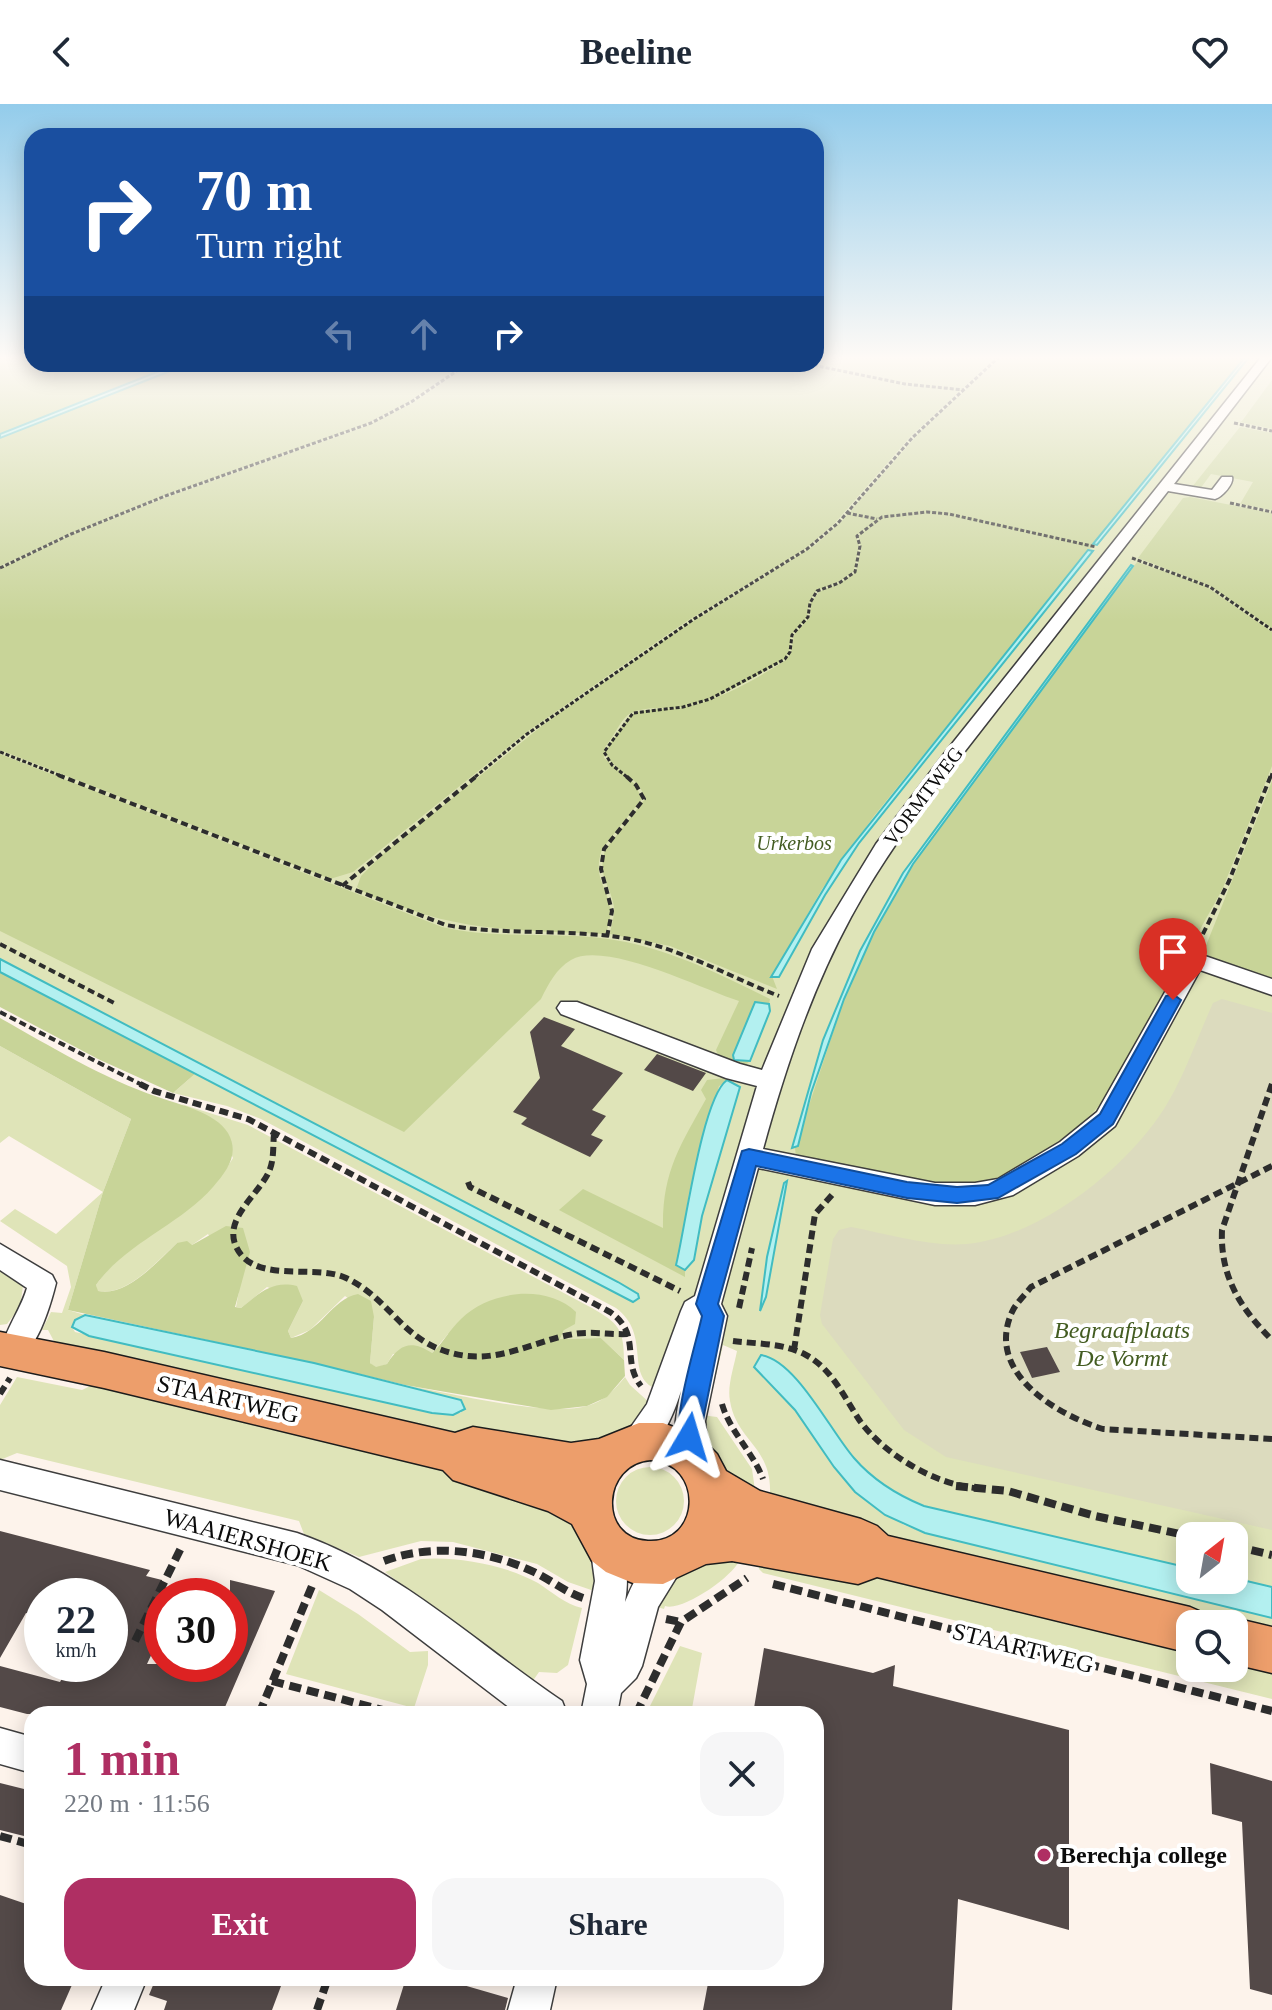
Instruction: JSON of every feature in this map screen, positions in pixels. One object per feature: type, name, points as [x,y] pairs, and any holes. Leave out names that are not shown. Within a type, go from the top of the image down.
[{"type":"main road","name":"STAARTWEG","points":[[6,1350],[104,1370],[455,1453],[468,1466],[558,1494],[597,1527]]},
{"type":"main road","points":[[877,1555],[858,1562],[732,1539],[659,1562],[636,1561],[597,1527],[591,1482],[621,1451],[665,1443],[740,1505],[861,1541],[877,1555],[1176,1627]]},
{"type":"main road","name":"STAARTWEG","points":[[455,1453],[473,1446],[571,1463],[621,1451]]},
{"type":"main road","points":[[683,1552],[711,1516],[701,1471]]},
{"type":"main road","points":[[1248,1644],[1272,1650]]},
{"type":"street","name":"VORMTWEG","points":[[701,1471],[690,1421],[713,1316],[707,1304],[769,1080],[805,986],[868,871],[947,764],[1197,445]]},
{"type":"street","points":[[1165,486],[1216,495],[1227,480]]},
{"type":"street","points":[[749,1156],[935,1194],[991,1193],[1069,1149],[1095,1130],[1114,1108],[1194,960],[1272,987]]},
{"type":"street","points":[[569,1008],[735,1072],[769,1080]]},
{"type":"street","points":[[0,1255],[42,1283],[34,1313],[6,1350]]},
{"type":"street","name":"VORMTWEG","points":[[621,1451],[659,1412],[695,1311],[707,1304]]},
{"type":"street","name":"WAAIERSHOEK","points":[[0,1475],[323,1558],[375,1586],[536,1706]]},
{"type":"street","points":[[597,1527],[612,1581],[598,1660],[609,1688]]},
{"type":"street","points":[[609,1688],[654,1579],[683,1552]]},
{"type":"street","points":[[0,1746],[24,1753]]},
{"type":"street","points":[[113,2010],[124,1986]]},
{"type":"street","points":[[529,2010],[535,1986]]},
{"type":"path","points":[[0,568],[71,534],[168,495],[309,445]]},
{"type":"path","points":[[342,886],[527,734],[694,619],[807,549],[847,513],[906,445]]},
{"type":"path","points":[[607,937],[612,908],[598,869],[604,849],[644,799],[636,783],[605,758],[606,747],[634,712],[681,707],[720,696],[785,659],[790,652],[792,635],[808,617],[812,598],[817,591],[839,583],[855,572],[860,546],[857,536],[878,520],[901,513],[937,512],[1087,545]]},
{"type":"path","points":[[847,513],[878,520]]},
{"type":"path","points":[[1129,558],[1210,587],[1272,630]]},
{"type":"path","points":[[0,752],[424,918],[464,929],[631,939],[754,986],[777,990],[789,999]]},
{"type":"path","points":[[1194,960],[1195,950],[1229,881],[1272,773]]},
{"type":"path","points":[[0,944],[116,1004]]},
{"type":"path","points":[[0,1012],[154,1091],[229,1112],[274,1133],[617,1317],[629,1334],[634,1380],[644,1389]]},
{"type":"path","points":[[1272,1084],[1222,1230],[1221,1264],[1242,1307],[1272,1340]]},
{"type":"path","points":[[274,1133],[271,1167],[238,1218],[234,1230],[238,1249],[252,1263],[274,1270],[332,1273],[346,1278],[374,1297],[410,1334],[430,1346],[452,1352],[500,1356],[578,1333],[629,1334]]},
{"type":"path","points":[[1272,1166],[1031,1287],[1012,1309],[1006,1338],[1009,1355],[1027,1388],[1047,1406],[1080,1424],[1103,1429],[1272,1439]]},
{"type":"path","points":[[794,1350],[815,1214],[853,1179]]},
{"type":"path","points":[[468,1182],[470,1187],[707,1304],[738,1311],[755,1235]]},
{"type":"path","points":[[728,1356],[735,1326]]},
{"type":"path","points":[[731,1341],[794,1350],[820,1364],[839,1385],[859,1419],[879,1443],[956,1486],[1008,1491],[1095,1516],[1176,1533]]},
{"type":"path","points":[[721,1395],[725,1416],[753,1455],[764,1487]]},
{"type":"path","points":[[135,1641],[183,1545]]},
{"type":"path","points":[[1248,1549],[1272,1555]]},
{"type":"path","points":[[375,1566],[413,1551],[458,1551],[528,1570],[577,1596],[595,1601]]},
{"type":"path","points":[[262,1706],[323,1558]]},
{"type":"path","points":[[640,1706],[681,1622],[747,1578]]},
{"type":"path","name":"STAARTWEG","points":[[774,1584],[1272,1711]]},
{"type":"path","points":[[272,1681],[367,1706]]},
{"type":"path","points":[[0,1836],[24,1843]]},
{"type":"path","points":[[317,2010],[325,1986]]},
{"type":"green space","name":"Urkerbos","points":[[0,445],[1272,445],[1272,1597],[1248,1586],[1248,1522],[1176,1522],[1176,1575],[926,1517],[871,1489],[832,1439],[754,1367],[795,1410],[855,1492],[904,1525],[925,1533],[1239,1610],[1176,1612],[956,1559],[769,1504],[767,1470],[740,1427],[730,1401],[730,1383],[737,1351],[723,1345],[710,1401],[704,1399],[718,1341],[656,1389],[641,1374],[633,1330],[616,1308],[261,1119],[227,1106],[173,1093],[196,1073],[633,1302],[0,969]]},
{"type":"green space","points":[[0,445],[308,445],[174,492],[0,566]]},
{"type":"green space","points":[[314,445],[903,445],[834,524],[805,549],[687,621],[528,731],[353,872],[330,879],[0,750],[0,569],[73,534]]},
{"type":"green space","points":[[909,445],[1174,445],[874,816],[822,889],[772,976],[777,989],[670,946],[610,934],[614,907],[603,874],[605,850],[645,799],[638,785],[614,765],[605,752],[635,713],[647,710],[679,708],[699,704],[750,682],[786,660],[791,653],[794,635],[810,617],[811,603],[819,592],[856,572],[861,547],[858,536],[882,516],[856,536],[859,546],[854,571],[816,591],[809,603],[807,617],[791,635],[789,652],[784,659],[708,699],[681,707],[649,709],[631,713],[605,747],[604,758],[635,784],[642,799],[602,849],[599,873],[610,910],[606,934],[500,928],[449,921],[376,898],[357,887],[361,876],[382,855],[543,725],[681,629],[815,545],[841,522]]},
{"type":"green space","points":[[1226,445],[1272,445],[1272,510],[1240,504],[1253,482],[1211,474],[1200,489],[1192,487]]},
{"type":"green space","points":[[1183,498],[1272,513],[1272,628],[1210,586],[1138,558]]},
{"type":"green space","points":[[1137,562],[1204,585],[1272,632],[1272,766],[1222,890],[1110,1091],[1091,1114],[1069,1133],[1022,1166],[989,1181],[969,1185],[920,1183],[796,1157],[795,1148],[844,999],[874,932],[913,864]]},
{"type":"green space","points":[[0,754],[442,927],[488,933],[603,938],[644,946],[700,966],[770,999],[769,1004],[755,1003],[733,1055],[734,1060],[750,1061],[743,1067],[719,1057],[716,1050],[739,1001],[654,968],[606,956],[586,956],[571,960],[561,968],[541,999],[404,1132],[0,931]]},
{"type":"green space","points":[[1272,781],[1272,980],[1206,957],[1207,954],[1203,953]]},
{"type":"green space","points":[[0,972],[196,1073],[173,1093],[98,1059],[0,1007]]},
{"type":"green space","name":"Begraafplaats De Vormt","points":[[1222,999],[1272,1013],[1272,1530],[1248,1525],[1248,1522],[1236,1522],[946,1457],[904,1430],[822,1324],[820,1315],[833,1239],[839,1230],[851,1227],[923,1242],[967,1244],[995,1239],[1024,1228],[1081,1195],[1107,1174],[1151,1128],[1180,1079],[1213,1003]]},
{"type":"green space","points":[[0,1018],[118,1081],[206,1114],[222,1126],[231,1141],[230,1162],[213,1187],[185,1212],[123,1257],[96,1285],[98,1291],[120,1289],[130,1283],[177,1243],[187,1241],[192,1245],[226,1226],[243,1228],[250,1252],[235,1307],[241,1308],[273,1286],[297,1286],[303,1301],[288,1331],[291,1338],[310,1330],[340,1302],[358,1294],[371,1301],[374,1317],[370,1363],[376,1367],[387,1364],[407,1346],[418,1346],[432,1353],[461,1319],[487,1302],[518,1294],[535,1294],[564,1303],[576,1312],[575,1324],[564,1330],[560,1339],[601,1338],[624,1360],[625,1376],[607,1397],[587,1406],[551,1410],[405,1385],[68,1310],[103,1192],[131,1119],[0,1046]]},
{"type":"green space","points":[[0,1046],[131,1119],[103,1192],[9,1136],[0,1143]]},
{"type":"green space","points":[[733,1077],[737,1082],[731,1080],[719,1086],[689,1193],[677,1265],[685,1270],[685,1277],[559,1210],[583,1189],[663,1228],[669,1175],[706,1099],[701,1090],[707,1080]]},
{"type":"green space","points":[[181,1104],[248,1125],[592,1308],[618,1328],[623,1341],[624,1360],[601,1338],[560,1339],[564,1330],[448,1334],[432,1353],[393,1354],[387,1364],[376,1368],[370,1363],[374,1317],[345,1296],[310,1330],[291,1338],[288,1331],[303,1301],[267,1287],[241,1308],[236,1307],[239,1291],[208,1234],[192,1245],[177,1243],[150,1268],[119,1289],[97,1291],[96,1285],[111,1267],[203,1194],[233,1158],[215,1122]]},
{"type":"green space","points":[[103,1192],[68,1310],[85,1315],[75,1320],[72,1327],[75,1332],[432,1413],[461,1413],[461,1400],[405,1385],[498,1403],[569,1409],[599,1401],[625,1377],[651,1404],[625,1431],[591,1447],[541,1447],[390,1420],[56,1345],[48,1330],[42,1330],[51,1312],[62,1313],[71,1287],[67,1266],[0,1221],[15,1209],[56,1234]]},
{"type":"green space","points":[[0,1270],[23,1286],[20,1307],[7,1324],[0,1325]]},
{"type":"green space","points":[[17,1377],[82,1390],[94,1384],[437,1468],[566,1517],[589,1554],[597,1592],[568,1582],[537,1564],[453,1542],[421,1541],[359,1557],[304,1534],[299,1521],[17,1453],[0,1460],[0,1405]]},
{"type":"green space","points":[[701,1415],[717,1417],[752,1469],[755,1490],[738,1488],[707,1446]]},
{"type":"green space","points":[[650,1467],[674,1477],[684,1501],[674,1525],[650,1535],[626,1525],[616,1501],[626,1477]]},
{"type":"green space","points":[[760,1556],[973,1594],[1176,1645],[1176,1675],[763,1573],[759,1569]]},
{"type":"green space","points":[[421,1559],[465,1561],[496,1567],[538,1583],[564,1601],[582,1608],[568,1665],[557,1673],[539,1672],[532,1682],[385,1572]]},
{"type":"green space","points":[[706,1560],[739,1561],[727,1576],[694,1599],[665,1606],[664,1609],[654,1606],[674,1580]]},
{"type":"green space","points":[[319,1590],[410,1652],[428,1651],[428,1665],[415,1706],[286,1674]]},
{"type":"green space","name":"Urkerbos","points":[[1248,1612],[1272,1618],[1272,1635],[1248,1629]]},
{"type":"green space","points":[[680,1646],[702,1653],[692,1706],[650,1706]]},
{"type":"green space","points":[[1248,1661],[1272,1667],[1272,1699],[1203,1682],[1248,1682]]},
{"type":"water","points":[[1174,445],[1178,445],[1097,545],[1093,544]]},
{"type":"water","points":[[1088,550],[1093,551],[859,843],[825,895],[779,977],[771,977],[841,860]]},
{"type":"water","points":[[1131,565],[913,864],[874,932],[844,999],[811,1093],[798,1146],[792,1148],[823,1040],[860,951],[903,873]]},
{"type":"water","points":[[0,959],[618,1282],[638,1294],[639,1298],[633,1302],[0,972]]},
{"type":"water","points":[[755,1002],[769,1004],[770,1011],[750,1061],[734,1060],[733,1055]]},
{"type":"water","points":[[727,1080],[740,1087],[702,1216],[694,1260],[685,1270],[676,1265],[702,1137],[718,1092]]},
{"type":"water","points":[[787,1181],[766,1297],[760,1311],[767,1257]]},
{"type":"water","points":[[85,1315],[314,1363],[461,1400],[465,1409],[453,1415],[432,1413],[89,1336],[72,1327],[75,1320]]},
{"type":"water","points":[[761,1355],[787,1370],[861,1466],[904,1497],[924,1506],[1176,1565],[1176,1594],[1248,1594],[1248,1581],[1272,1587],[1272,1618],[925,1533],[885,1515],[855,1492],[795,1410],[754,1367]]},
{"type":"building","points":[[544,1017],[575,1029],[561,1046],[623,1073],[592,1110],[606,1116],[591,1135],[603,1140],[590,1157],[521,1124],[527,1118],[513,1112],[540,1078],[530,1032]]},
{"type":"building","points":[[657,1054],[706,1073],[693,1091],[644,1070]]},
{"type":"building","points":[[1047,1347],[1060,1372],[1032,1378],[1020,1352]]},
{"type":"building","points":[[0,1531],[150,1570],[146,1576],[154,1578],[144,1578],[144,1682],[236,1682],[225,1706],[24,1706],[24,1713],[0,1707],[0,1666],[24,1672],[24,1682],[128,1682],[128,1578],[24,1578],[24,1616],[0,1658]]},
{"type":"building","points":[[248,1584],[275,1591],[248,1654]]},
{"type":"building","points":[[764,1648],[873,1673],[895,1665],[893,1686],[1069,1730],[1069,1930],[958,1899],[952,2010],[703,2010],[708,1986],[824,1986],[824,1706],[754,1706]]},
{"type":"building","points":[[1210,1763],[1272,1781],[1272,1995],[1250,1989],[1242,1822],[1212,1814]]},
{"type":"building","points":[[0,1783],[24,1789],[24,1836],[0,1830]]},
{"type":"building","points":[[0,1895],[24,1903],[24,1986],[72,1986],[61,2010],[0,2010]]},
{"type":"building","points":[[153,1986],[281,1986],[272,2010],[164,2010],[167,2001],[149,1995]]},
{"type":"building","points":[[404,1986],[467,1986],[508,1998],[505,2010],[396,2010]]},
{"type":"place","name":"Berechja college","points":[[1044,1855]]},
{"type":"route","points":[[689,1437],[693,1403],[713,1316],[707,1304],[749,1156],[907,1190],[957,1195],[991,1193],[1069,1149],[1106,1119],[1173,1000]]}]
